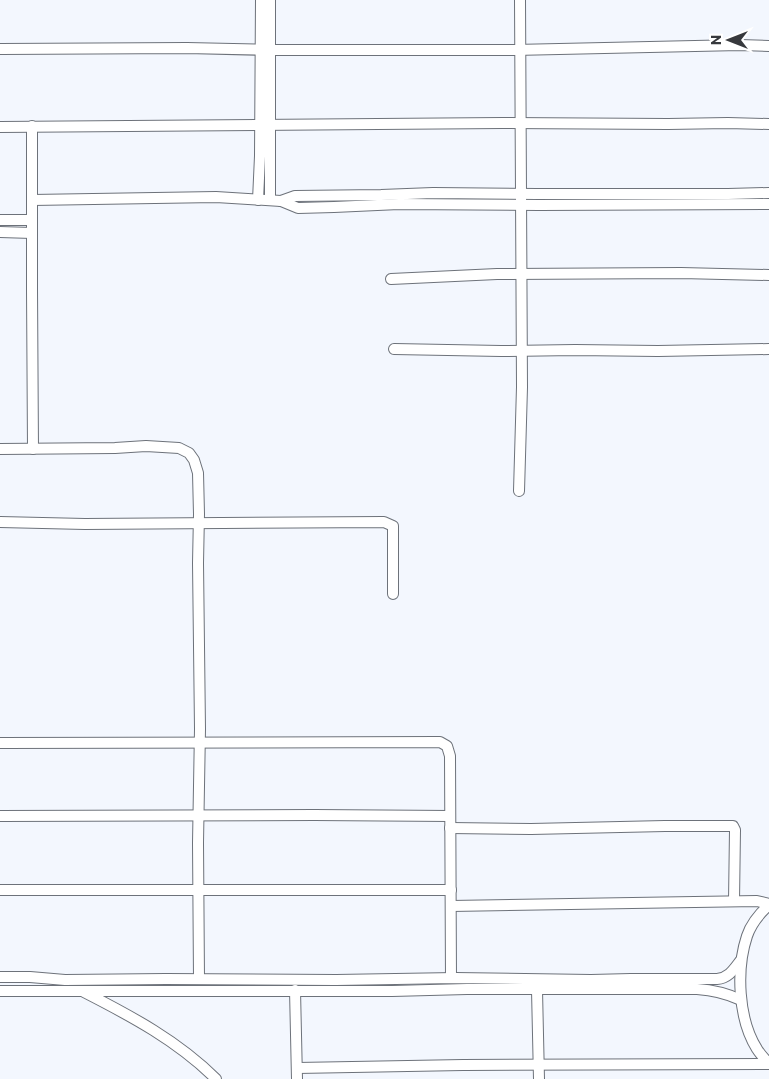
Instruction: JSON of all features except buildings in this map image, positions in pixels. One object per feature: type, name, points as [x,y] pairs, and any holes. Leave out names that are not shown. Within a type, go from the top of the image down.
[{"type":"street","points":[[261,0],[266,50]]},
{"type":"street","points":[[258,200],[265,125],[266,50],[270,0]]},
{"type":"street","points":[[519,491],[521,351],[520,0]]},
{"type":"street","points":[[0,49],[521,50],[769,46]]},
{"type":"street","points":[[0,127],[521,123],[769,124]]},
{"type":"street","points":[[265,125],[276,201]]},
{"type":"street","points":[[32,126],[33,449]]},
{"type":"street","points":[[276,201],[295,196],[433,193],[769,193]]},
{"type":"street","points":[[32,200],[216,197],[276,201],[298,208],[399,204],[769,204]]},
{"type":"street","points":[[0,220],[32,220]]},
{"type":"street","points":[[0,232],[32,233]]},
{"type":"street","points":[[391,278],[520,274],[681,273],[769,275]]},
{"type":"street","points":[[394,350],[658,351],[769,349]]},
{"type":"street","points":[[0,449],[146,446],[179,448],[189,453],[194,460],[198,473],[199,524],[200,742],[198,891],[200,979]]},
{"type":"street","points":[[0,522],[85,524],[384,522],[393,526],[393,594]]},
{"type":"street","points":[[0,742],[440,742],[447,746],[450,756],[451,978]]},
{"type":"street","points":[[0,816],[450,816]]},
{"type":"street","points":[[450,828],[531,829],[733,826],[735,830],[734,902]]},
{"type":"street","points":[[0,890],[451,890]]},
{"type":"street","points":[[451,906],[757,901],[769,905]]},
{"type":"street","points":[[769,905],[761,912],[747,935],[741,960],[741,1000],[744,1016],[756,1048],[769,1064]]},
{"type":"street","points":[[0,977],[66,980],[723,979],[732,973],[741,960]]},
{"type":"street","points":[[66,980],[170,1040],[202,1065],[216,1079]]},
{"type":"street","points":[[0,991],[697,989],[714,990],[741,1000]]},
{"type":"street","points":[[296,990],[297,1074],[463,1065],[769,1064]]},
{"type":"street","points":[[536,990],[539,1079]]}]
